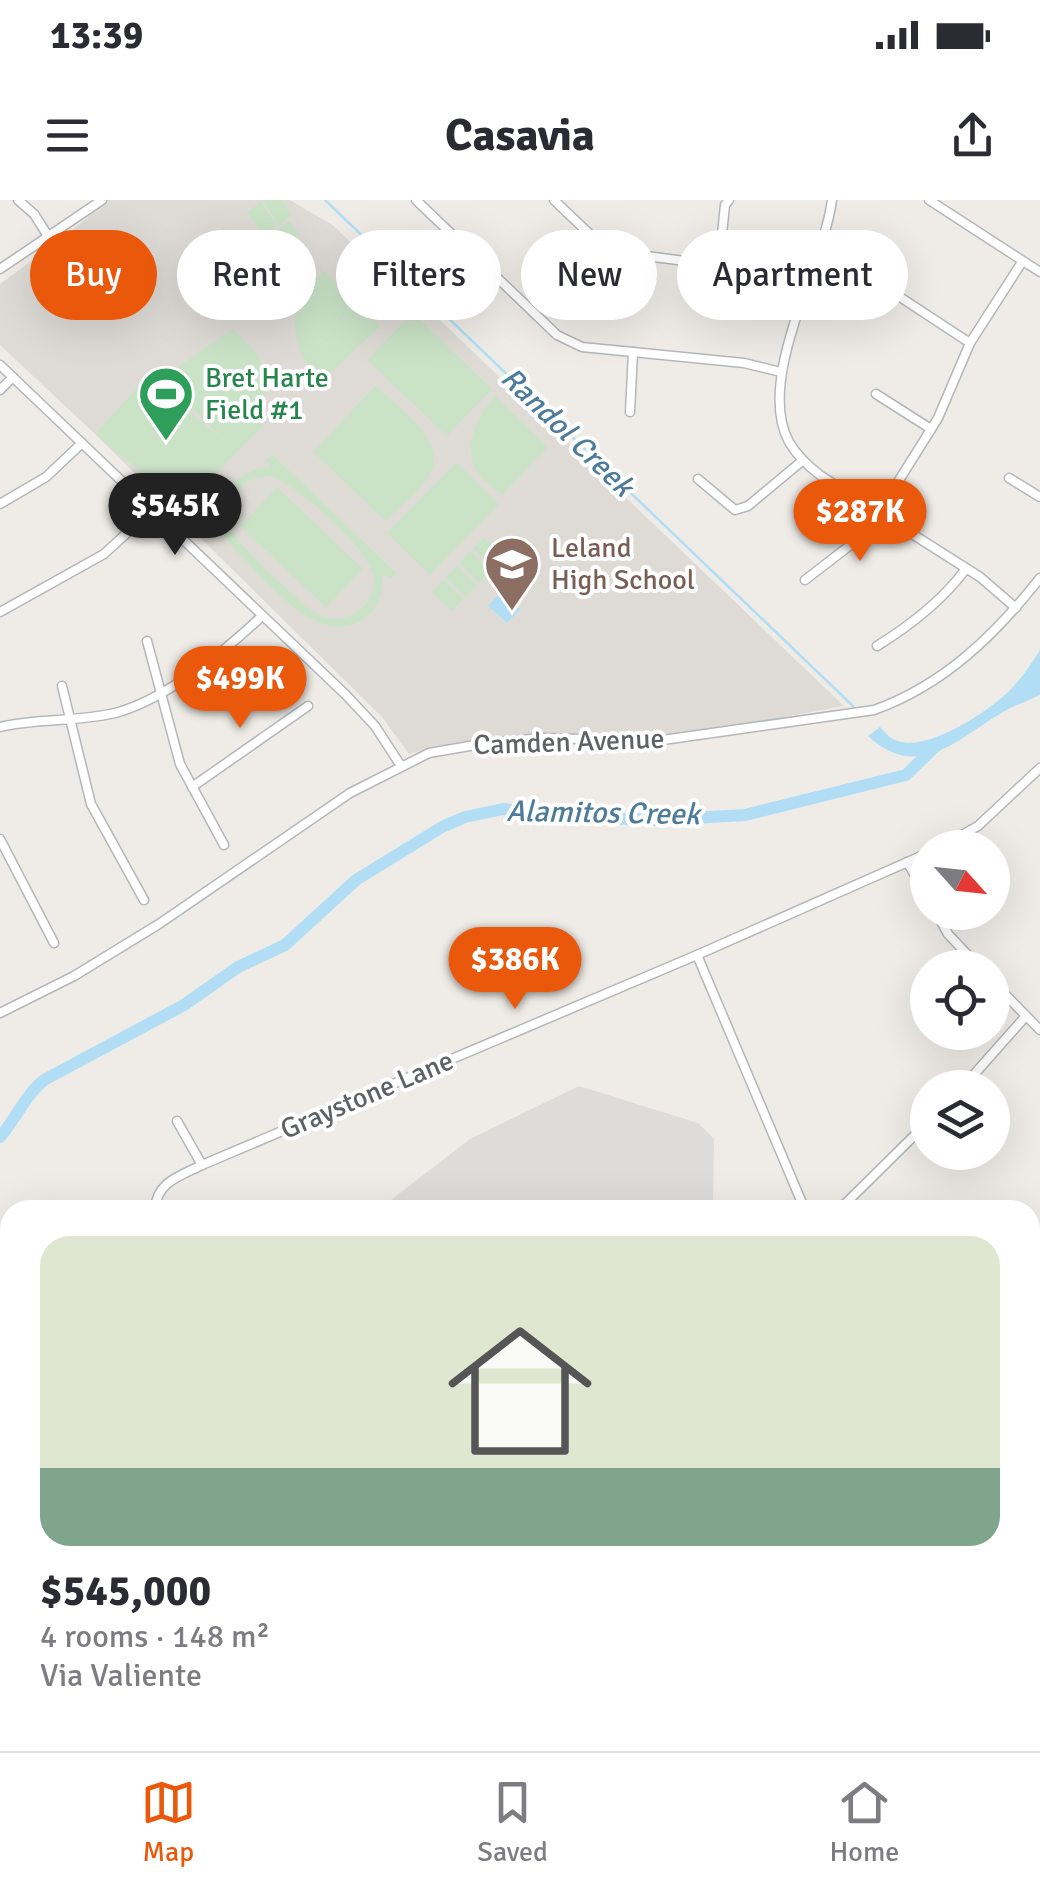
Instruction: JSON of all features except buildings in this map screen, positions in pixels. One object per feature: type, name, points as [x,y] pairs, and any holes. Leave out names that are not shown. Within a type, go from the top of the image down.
[{"type":"street","points":[[18,200],[44,230]]},
{"type":"street","points":[[57,230],[102,200]]},
{"type":"street","points":[[416,200],[557,336],[582,347],[744,363],[781,372]]},
{"type":"street","points":[[554,200],[599,243],[623,253],[677,259]]},
{"type":"street","points":[[723,230],[730,200]]},
{"type":"street","points":[[823,230],[832,200]]},
{"type":"street","points":[[932,201],[1040,272]]},
{"type":"street","points":[[0,269],[30,248]]},
{"type":"street","points":[[805,580],[855,545],[879,513],[932,429],[970,343],[1022,262]]},
{"type":"street","points":[[908,301],[970,343]]},
{"type":"street","points":[[797,320],[781,372],[780,417],[788,441],[802,461],[980,578],[1016,608]]},
{"type":"street","points":[[630,412],[633,352]]},
{"type":"street","points":[[0,365],[363,712],[401,766]]},
{"type":"street","points":[[0,390],[13,377]]},
{"type":"street","points":[[876,394],[932,429]]},
{"type":"street","points":[[0,504],[46,477],[82,443]]},
{"type":"street","points":[[698,480],[735,510],[748,506],[802,461]]},
{"type":"street","points":[[1009,478],[1040,497]]},
{"type":"street","points":[[0,612],[92,562],[152,510]]},
{"type":"street","points":[[877,646],[911,625],[966,570]]},
{"type":"street","name":"Camden Avenue","points":[[0,1013],[74,976],[160,924],[350,793],[439,750],[542,738],[656,740],[866,712],[900,701],[936,680],[986,640],[1040,578]]},
{"type":"street","points":[[0,728],[114,713],[163,692],[262,616]]},
{"type":"street","points":[[147,642],[180,764],[224,845]]},
{"type":"street","points":[[62,686],[91,804],[144,900]]},
{"type":"street","points":[[192,787],[308,706]]},
{"type":"street","points":[[971,830],[1040,768]]},
{"type":"street","points":[[0,840],[54,944]]},
{"type":"street","points":[[908,862],[910,866]]},
{"type":"street","name":"Graystone Lane","points":[[157,1200],[158,1192],[168,1182],[202,1165],[908,862]]},
{"type":"street","points":[[946,930],[963,950]]},
{"type":"street","points":[[696,955],[801,1200]]},
{"type":"street","points":[[1010,1001],[1040,1030]]},
{"type":"street","points":[[978,1070],[1024,1017]]},
{"type":"street","points":[[177,1121],[202,1165]]},
{"type":"street","points":[[848,1200],[910,1140]]},
{"type":"shaded area","name":"Leland High School","points":[[107,200],[290,200],[334,226],[338,230],[336,320],[440,320],[844,706],[675,737],[513,738],[436,746],[409,754],[382,717],[0,345],[0,284],[30,262],[30,320],[157,320],[157,230],[73,230]]},
{"type":"shaded area","points":[[579,1086],[698,1123],[714,1139],[713,1200],[391,1200],[470,1139]]},
{"type":"green space","points":[[265,200],[282,200],[292,215],[279,225]]},
{"type":"green space","points":[[261,202],[277,225],[260,230],[247,212]]},
{"type":"green space","points":[[290,221],[296,230],[277,230]]},
{"type":"green space","points":[[324,271],[336,283],[336,320],[374,320],[380,326],[321,382],[302,356],[295,322],[316,320],[316,279]]},
{"type":"green space","points":[[406,320],[420,320],[492,389],[447,436],[367,360]]},
{"type":"green space","points":[[233,329],[260,357],[266,392],[262,427],[183,506],[95,434],[148,376],[223,440],[163,377]]},
{"type":"green space","points":[[375,386],[418,425],[433,449],[430,474],[386,521],[313,452]]},
{"type":"green space","points":[[495,396],[548,447],[502,495],[479,475],[471,452],[478,421]]},
{"type":"green space","points":[[272,454],[396,573],[390,579],[383,574],[378,601],[360,621],[343,627],[308,617],[275,591],[225,536],[220,508],[224,496],[242,476],[271,467],[266,461]],"holes":[[[259,477],[280,481],[328,518],[368,563],[374,586],[356,613],[335,618],[313,611],[281,584],[231,529],[230,505],[239,488]]]},
{"type":"green space","points":[[457,462],[499,504],[430,575],[387,533]]},
{"type":"green space","points":[[277,487],[363,569],[326,608],[240,526]]},
{"type":"green space","points":[[484,537],[505,556],[494,569],[473,549]]},
{"type":"green space","points":[[470,551],[491,571],[479,583],[459,563]]},
{"type":"green space","points":[[457,566],[477,585],[466,597],[445,578]]},
{"type":"green space","points":[[443,580],[464,599],[452,611],[432,592]]},
{"type":"water","points":[[501,592],[520,609],[507,623],[488,606]]},
{"type":"water","points":[[1040,650],[1040,695],[938,751],[904,756],[887,750],[868,736],[880,727],[893,739],[911,743],[958,727],[1011,689]]},
{"type":"waterway","name":"Randol Creek","points":[[325,200],[853,706]]},
{"type":"waterway","name":"Alamitos Creek","points":[[0,1137],[44,1080],[184,1005],[238,967],[285,945],[356,880],[465,817],[503,809],[656,820],[745,815],[906,775],[940,742]]},
{"type":"place","name":"Bret Harte Field #1","points":[[166,443]]},
{"type":"place","name":"Leland High School","points":[[512,613]]}]
